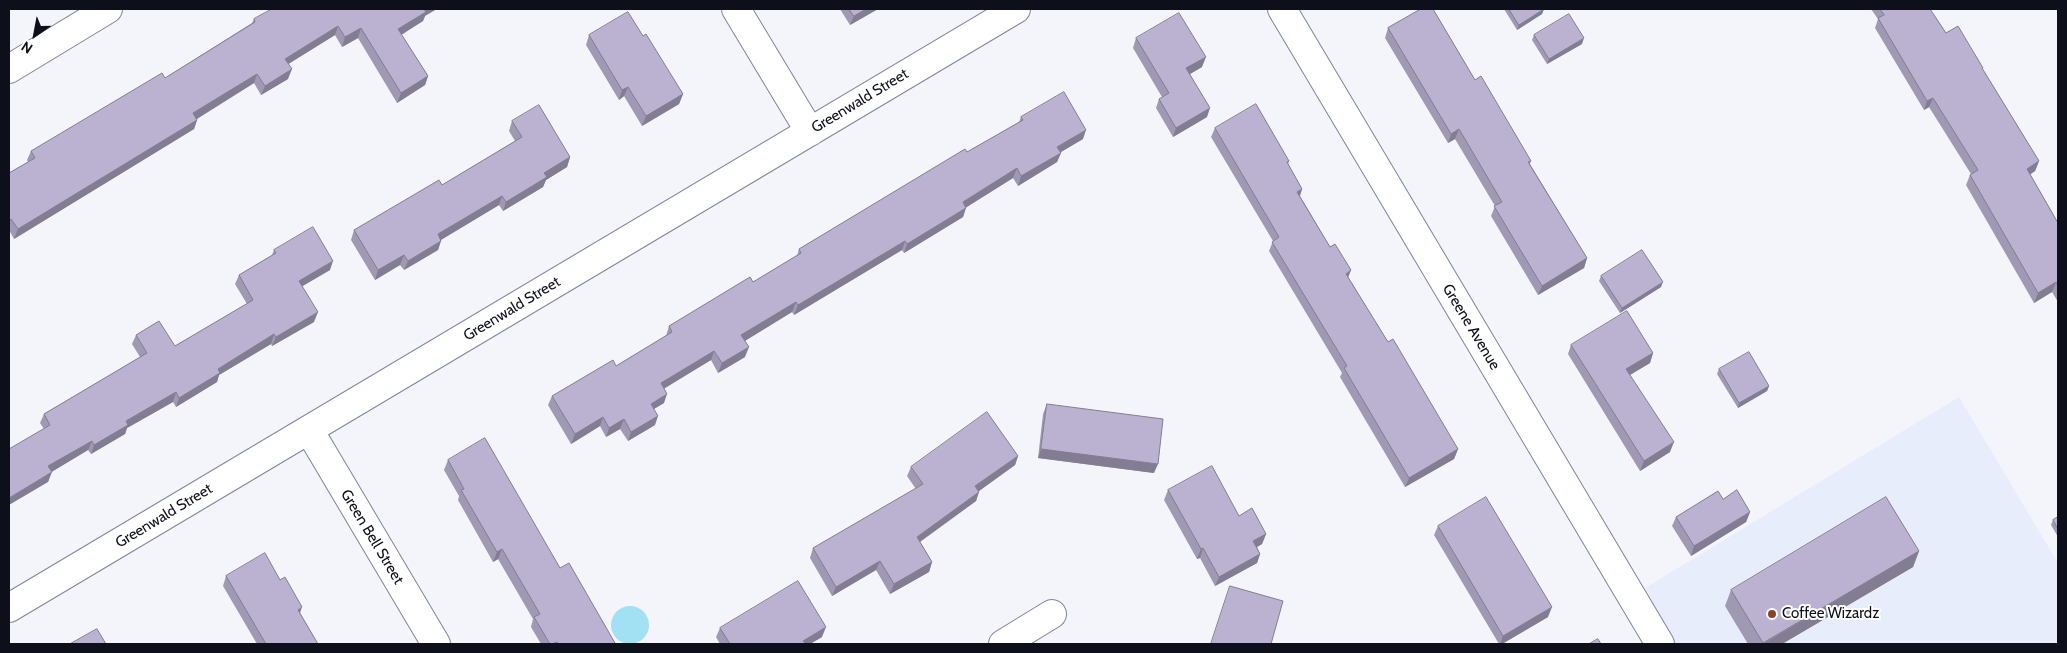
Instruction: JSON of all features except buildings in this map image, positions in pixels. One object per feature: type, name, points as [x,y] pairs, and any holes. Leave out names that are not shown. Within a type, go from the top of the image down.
[{"type":"street","points":[[9,69],[108,9]]},
{"type":"street","points":[[736,9],[810,132]]},
{"type":"street","name":"Greenwald Street","points":[[9,608],[1016,9]]},
{"type":"street","name":"Greene Avenue","points":[[1282,9],[1660,644]]},
{"type":"street","name":"Green Bell Street","points":[[308,430],[436,644]]},
{"type":"street","points":[[1003,644],[1052,614]]},
{"type":"shaded area","points":[[1959,397],[2058,563],[2058,644],[1660,644],[1632,596]]},
{"type":"water","points":[[630,606],[643,612],[649,625],[643,638],[630,644],[617,638],[611,625],[617,612]]},
{"type":"place","name":"Coffee Wizardz","points":[[1772,614]]}]
